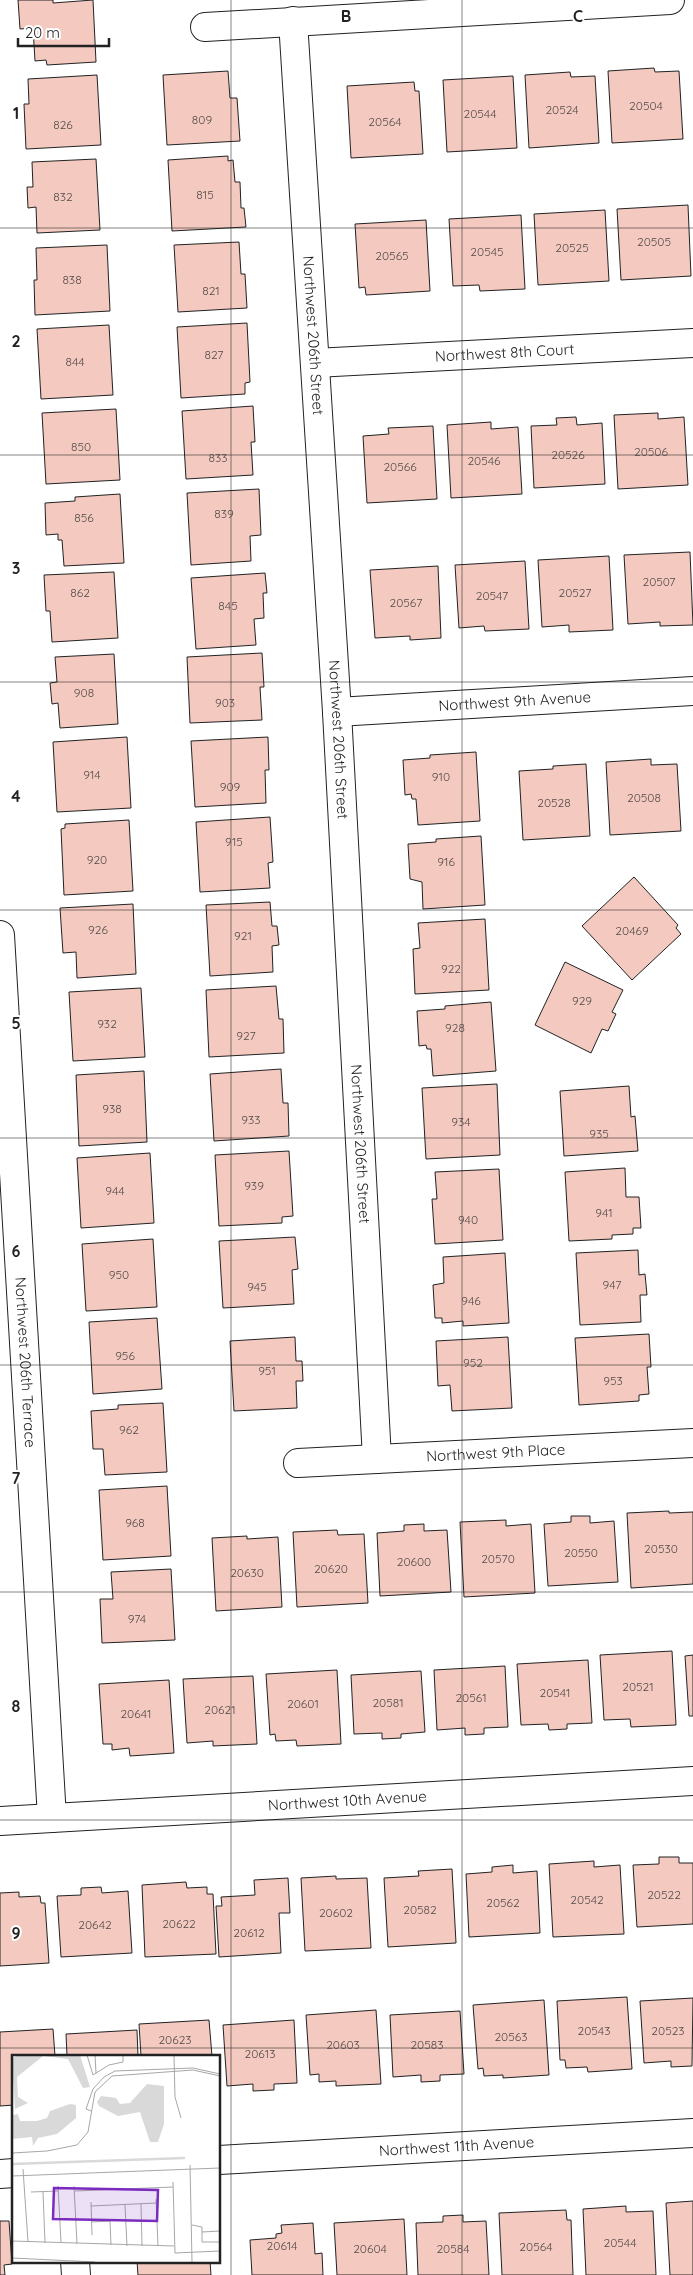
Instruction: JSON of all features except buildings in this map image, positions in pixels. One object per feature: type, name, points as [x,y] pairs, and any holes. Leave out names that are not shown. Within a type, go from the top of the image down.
[{"type":"street","points":[[205,27],[670,0]]},
{"type":"street","name":"Northwest 206th Street","points":[[293,21],[337,712],[377,1459]]},
{"type":"street","name":"Northwest 8th Court","points":[[315,363],[693,342]]},
{"type":"street","name":"Northwest 9th Avenue","points":[[337,712],[693,691]]},
{"type":"street","name":"Northwest 206th Terrace","points":[[0,935],[52,1818]]},
{"type":"street","name":"Northwest 9th Place","points":[[298,1463],[693,1443]]},
{"type":"street","name":"Northwest 10th Avenue","points":[[0,1821],[693,1781]]},
{"type":"street","name":"Northwest 11th Avenue","points":[[220,2160],[693,2133]]},
{"type":"street","points":[[75,2262],[76,2275]]}]
